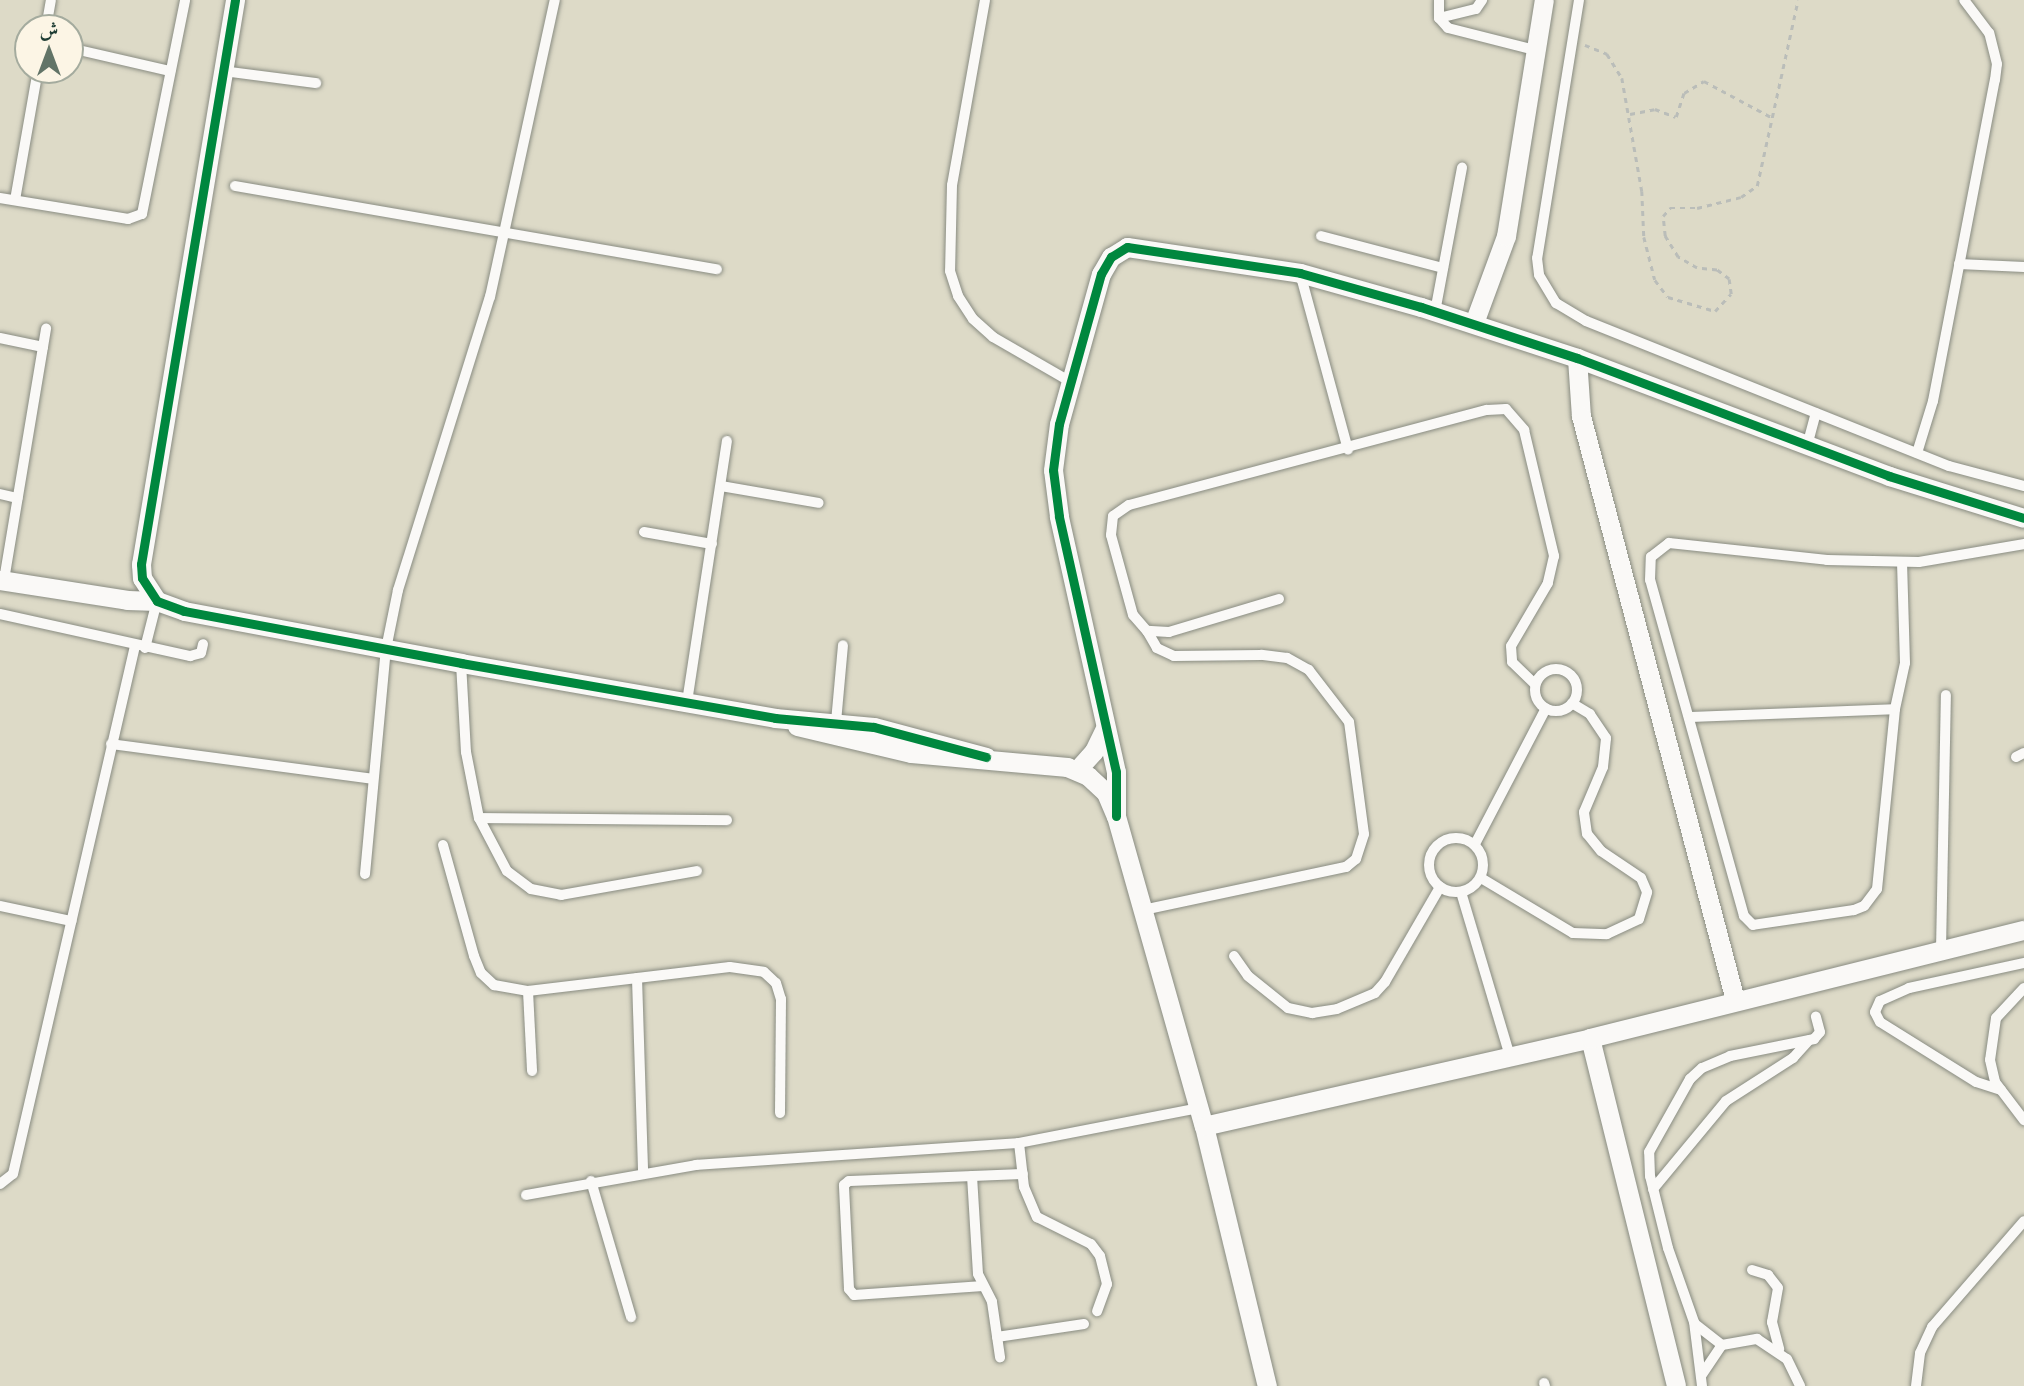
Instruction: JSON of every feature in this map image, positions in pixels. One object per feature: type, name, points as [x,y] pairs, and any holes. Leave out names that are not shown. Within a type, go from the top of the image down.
[{"type":"street","points":[[157,601],[142,578],[142,555],[235,0]]},
{"type":"street","points":[[1474,323],[1506,236],[1544,0]]},
{"type":"street","points":[[1116,816],[1116,772],[1055,493],[1055,446],[1101,274],[1119,251],[1142,246],[1300,273],[1474,323],[1577,358],[1807,446],[2024,518]]},
{"type":"street","points":[[1577,358],[1581,416],[1735,1000]]},
{"type":"street","points":[[2,580],[157,601],[184,611],[775,718],[874,747],[986,757],[1077,770],[1106,793],[1116,816],[1201,1117],[1267,1386]]},
{"type":"street","points":[[775,718],[836,722],[912,735],[986,757]]},
{"type":"street","points":[[1077,770],[1094,751],[1105,728]]},
{"type":"street","points":[[1201,1117],[1590,1038],[2024,930]]},
{"type":"street","points":[[1590,1038],[1676,1386]]},
{"type":"lane","points":[[0,198],[137,218],[146,205],[170,71],[186,0]]},
{"type":"lane","points":[[365,874],[386,649],[398,590],[468,376],[506,233],[555,0]]},
{"type":"lane","points":[[985,0],[952,185],[950,271],[972,319],[1004,344],[1071,382]]},
{"type":"lane","points":[[1439,0],[1439,18],[1454,31],[1535,50]]},
{"type":"lane","points":[[1439,18],[1476,9],[1482,0]]},
{"type":"lane","points":[[1579,0],[1536,258],[1546,290],[1556,303],[1586,321],[1917,453],[2024,486]]},
{"type":"lane","points":[[1917,453],[1931,410],[1997,64],[1989,33],[1964,0]]},
{"type":"lane","points":[[84,51],[170,71]]},
{"type":"lane","points":[[223,71],[316,83]]},
{"type":"lane","points":[[15,200],[36,84]]},
{"type":"lane","points":[[1435,312],[1462,168]]},
{"type":"lane","points":[[235,186],[717,269]]},
{"type":"lane","points":[[1321,236],[1443,268]]},
{"type":"lane","points":[[1959,264],[2024,267]]},
{"type":"lane","points":[[1300,273],[1348,450]]},
{"type":"lane","points":[[2,580],[46,328]]},
{"type":"lane","points":[[0,338],[43,347]]},
{"type":"lane","points":[[1143,910],[1346,867],[1356,859],[1364,834],[1349,722],[1309,670],[1287,658],[1261,655],[1174,656],[1157,648],[1133,615],[1111,535],[1113,516],[1120,509],[1294,460],[1348,450],[1496,408],[1520,421],[1554,555],[1548,583],[1511,646],[1512,662],[1535,684],[1539,702],[1546,708],[1555,711],[1572,703]]},
{"type":"lane","points":[[1807,446],[1816,413]]},
{"type":"lane","points":[[687,702],[727,441]]},
{"type":"lane","points":[[721,486],[819,503]]},
{"type":"lane","points":[[0,494],[18,498]]},
{"type":"lane","points":[[644,532],[712,544]]},
{"type":"lane","points":[[1902,562],[1906,650],[1895,709],[1872,898],[1854,910],[1759,927],[1744,916],[1648,568],[1658,548],[1669,543],[1827,560],[1902,562],[1955,559],[2024,544]]},
{"type":"lane","points":[[1147,631],[1169,632],[1279,599]]},
{"type":"lane","points":[[0,1184],[13,1174],[111,744],[157,601]]},
{"type":"lane","points":[[0,614],[140,647],[194,656],[204,644]]},
{"type":"lane","points":[[836,722],[844,645]]},
{"type":"lane","points":[[461,663],[466,752],[479,818],[507,871],[531,888],[561,895],[697,871]]},
{"type":"lane","points":[[1535,684],[1545,672],[1561,670],[1574,680],[1572,703]]},
{"type":"lane","points":[[1941,950],[1947,695]]},
{"type":"lane","points":[[1480,878],[1573,933],[1607,934],[1639,919],[1647,892],[1641,878],[1601,850],[1587,834],[1584,812],[1603,767],[1606,738],[1590,714],[1572,703]]},
{"type":"lane","points":[[1440,887],[1461,892],[1480,878],[1484,866],[1475,844],[1546,708]]},
{"type":"lane","points":[[1689,717],[1895,709]]},
{"type":"lane","points":[[111,744],[373,779]]},
{"type":"lane","points":[[479,818],[727,820]]},
{"type":"lane","points":[[1440,887],[1429,865],[1431,853],[1451,838],[1475,844]]},
{"type":"lane","points":[[443,845],[481,973],[502,988],[528,991],[730,967],[764,972],[776,983],[781,999],[780,1113]]},
{"type":"lane","points":[[1234,957],[1248,976],[1288,1007],[1312,1013],[1337,1009],[1375,993],[1385,982],[1440,887]]},
{"type":"lane","points":[[1461,892],[1510,1056]]},
{"type":"lane","points":[[0,906],[71,921]]},
{"type":"lane","points":[[2001,1090],[1976,1082],[1880,1023],[1875,1012],[1880,1001],[1909,988],[2024,963]]},
{"type":"lane","points":[[637,978],[643,1171]]},
{"type":"lane","points":[[2024,988],[1996,1018],[1990,1039],[1990,1060],[2001,1090],[2024,1120]]},
{"type":"lane","points":[[528,991],[532,1071]]},
{"type":"lane","points":[[1653,1189],[1702,1125],[1726,1101],[1793,1058],[1820,1032],[1816,1017]]},
{"type":"lane","points":[[1702,1381],[1694,1322],[1653,1189],[1649,1152],[1690,1079],[1702,1068],[1730,1056],[1809,1040]]},
{"type":"lane","points":[[526,1195],[643,1171],[1020,1143],[1201,1117]]},
{"type":"lane","points":[[1020,1143],[1028,1203],[1037,1217],[1091,1244],[1100,1256],[1107,1284],[1097,1311]]},
{"type":"lane","points":[[983,1286],[858,1295],[849,1289],[846,1182],[1023,1174]]},
{"type":"lane","points":[[972,1176],[983,1286],[992,1302],[1000,1357]]},
{"type":"lane","points":[[591,1181],[631,1317]]},
{"type":"lane","points":[[1916,1386],[1920,1353],[1932,1327],[2024,1221]]},
{"type":"lane","points":[[1752,1270],[1768,1275],[1778,1288],[1772,1322],[1779,1350],[1800,1386]]},
{"type":"lane","points":[[1694,1322],[1722,1345],[1757,1339],[1779,1350]]},
{"type":"lane","points":[[997,1337],[1084,1324]]},
{"type":"lane","points":[[1702,1381],[1722,1345]]},
{"type":"path","points":[[1572,41],[1597,49],[1615,62],[1630,114],[1644,237],[1655,281],[1668,297],[1708,311],[1728,302],[1728,279],[1717,270],[1697,268],[1678,257],[1665,236],[1663,216],[1670,208],[1697,208],[1750,193],[1760,176],[1798,0]]},
{"type":"path","points":[[1630,114],[1655,108],[1676,117],[1684,93],[1704,81],[1773,118]]},
{"type":"cycle path","points":[[235,0],[141,564],[142,578],[157,601],[184,611],[461,663],[775,718],[874,727],[986,757]]},
{"type":"cycle path","points":[[1116,816],[1116,772],[1059,516],[1053,470],[1059,424],[1101,274],[1111,257],[1127,247],[1300,273],[1421,307],[1577,358],[1889,476],[2024,518]]}]
